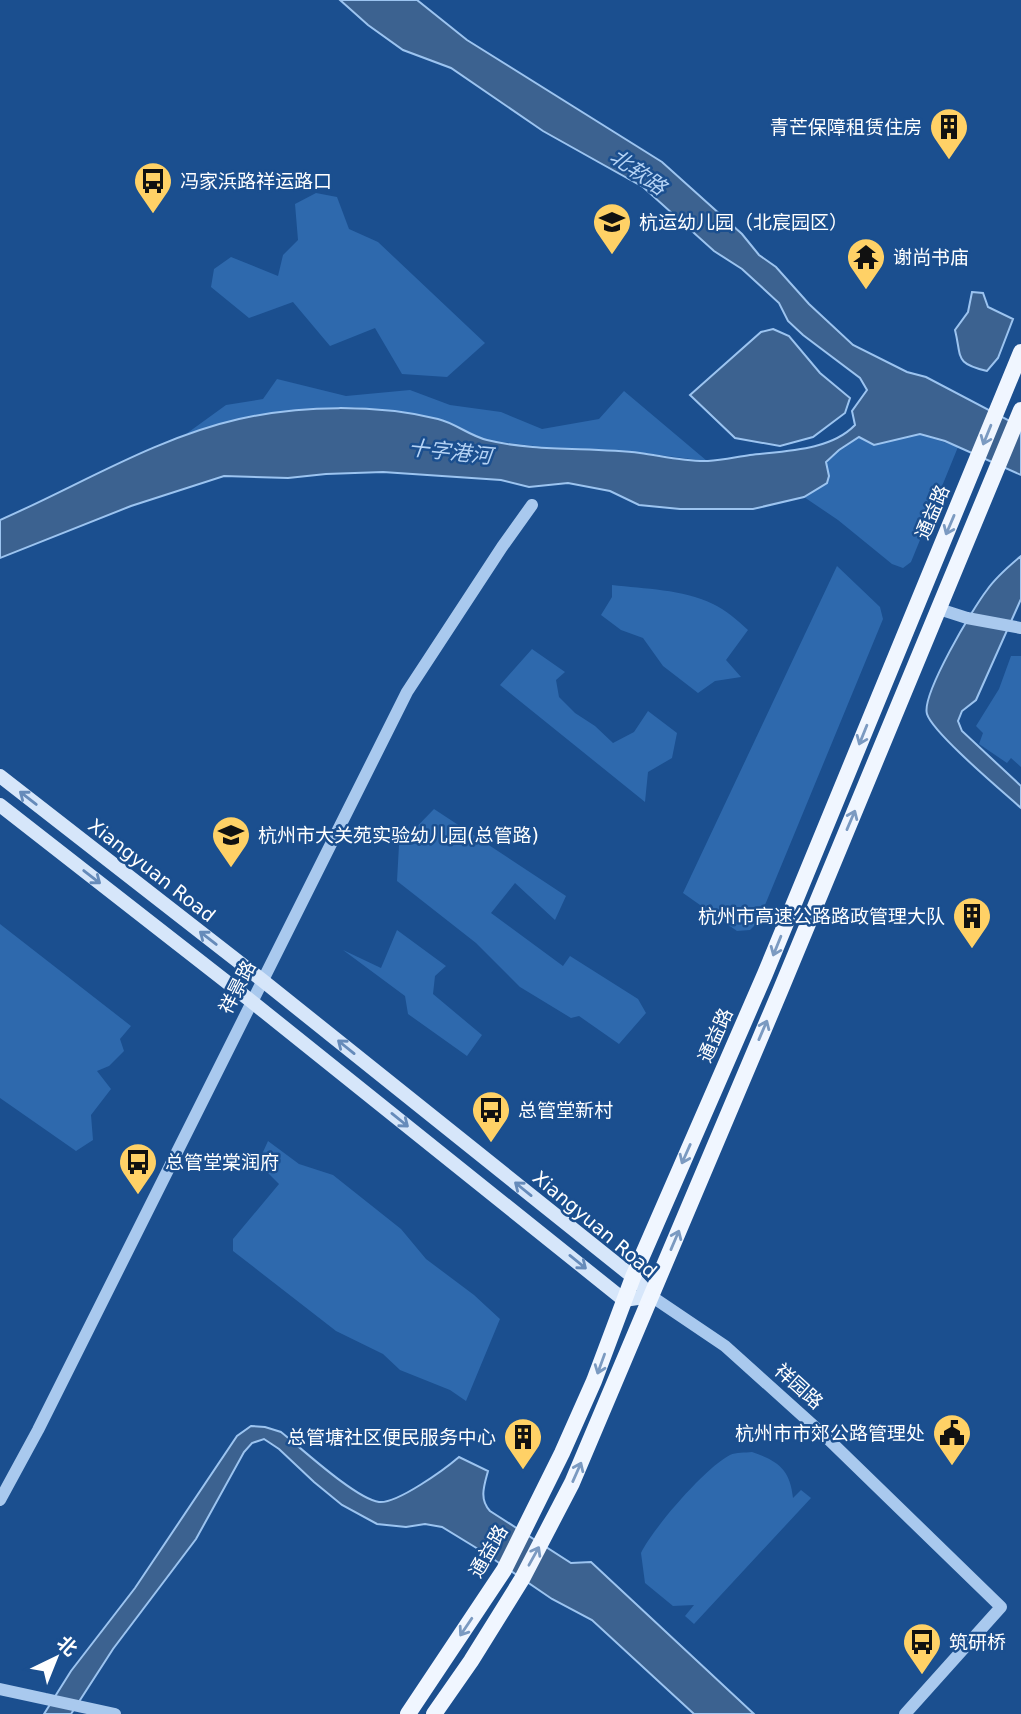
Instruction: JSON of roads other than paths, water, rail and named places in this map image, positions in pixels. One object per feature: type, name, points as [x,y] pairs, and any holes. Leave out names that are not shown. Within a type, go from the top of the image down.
[{"type":"main road","name":"通益路","points":[[408,1714],[504,1570],[594,1381],[633,1277],[770,961],[1021,352]]},
{"type":"main road","points":[[434,1714],[522,1579],[547,1533],[607,1404],[1019,414]]},
{"type":"main road","name":"Xiangyuan Road","points":[[0,776],[262,980],[633,1277],[651,1296]]},
{"type":"main road","name":"Xiangyuan Road","points":[[0,805],[251,1001],[625,1300],[651,1296]]},
{"type":"street","name":"祥景路","points":[[0,1500],[38,1430],[407,692],[532,505]]},
{"type":"street","points":[[939,609],[967,618],[1021,628]]},
{"type":"street","name":"祥园路","points":[[651,1296],[725,1346],[825,1436],[1001,1607],[905,1714]]},
{"type":"street","points":[[0,1689],[115,1714]]},
{"type":"water","points":[[340,0],[417,0],[467,40],[662,162],[742,234],[759,255],[776,267],[809,304],[853,345],[907,372],[926,377],[1021,427],[1021,475],[945,441],[920,434],[874,445],[859,437],[826,462],[829,476],[827,483],[804,497],[753,509],[680,509],[639,505],[610,491],[568,483],[529,487],[501,480],[383,472],[288,478],[224,476],[131,506],[0,558],[0,520],[147,450],[208,427],[263,414],[338,408],[389,411],[438,419],[481,438],[506,444],[621,451],[700,461],[792,451],[820,445],[845,434],[855,425],[852,411],[867,390],[860,378],[803,335],[788,321],[779,303],[742,269],[714,251],[643,187],[543,131],[451,68],[403,50],[368,25]]},
{"type":"water","points":[[972,292],[983,293],[988,307],[1013,319],[998,358],[987,371],[964,362],[959,353],[955,330],[968,312]]},
{"type":"water","points":[[773,329],[789,336],[820,373],[850,398],[845,413],[813,437],[780,446],[735,438],[690,395],[761,332]]},
{"type":"water","points":[[1021,556],[1021,599],[976,700],[962,711],[958,721],[962,731],[1021,786],[1021,808],[954,748],[932,723],[927,714],[927,704],[940,671],[971,614],[994,581]]},
{"type":"water","points":[[251,1426],[281,1432],[343,1483],[379,1502],[409,1492],[459,1457],[488,1471],[483,1497],[490,1511],[571,1563],[591,1562],[754,1714],[694,1714],[592,1620],[552,1599],[442,1527],[425,1524],[406,1527],[377,1524],[342,1505],[264,1439],[252,1443],[244,1452],[196,1539],[113,1649],[71,1714],[44,1714],[71,1671],[135,1588],[237,1436]]},
{"type":"place","name":"青芒保障租赁住房","points":[[949,161]]},
{"type":"place","name":"冯家浜路祥运路口","points":[[153,215]]},
{"type":"place","name":"杭运幼儿园（北宸园区）","points":[[612,256]]},
{"type":"place","name":"谢尚书庙","points":[[866,291]]},
{"type":"place","name":"杭州市大关苑实验幼儿园(总管路)","points":[[231,869]]},
{"type":"place","name":"杭州市高速公路路政管理大队","points":[[972,950]]},
{"type":"place","name":"总管堂新村","points":[[491,1144]]},
{"type":"place","name":"总管堂棠润府","points":[[138,1196]]},
{"type":"place","name":"杭州市市郊公路管理处","points":[[952,1467]]},
{"type":"place","name":"总管塘社区便民服务中心","points":[[523,1471]]},
{"type":"place","name":"筑研桥","points":[[922,1676]]},
{"type":"water label","name":"北软路","points":[[638,172]]},
{"type":"water label","name":"十字港河","points":[[450,452]]}]
